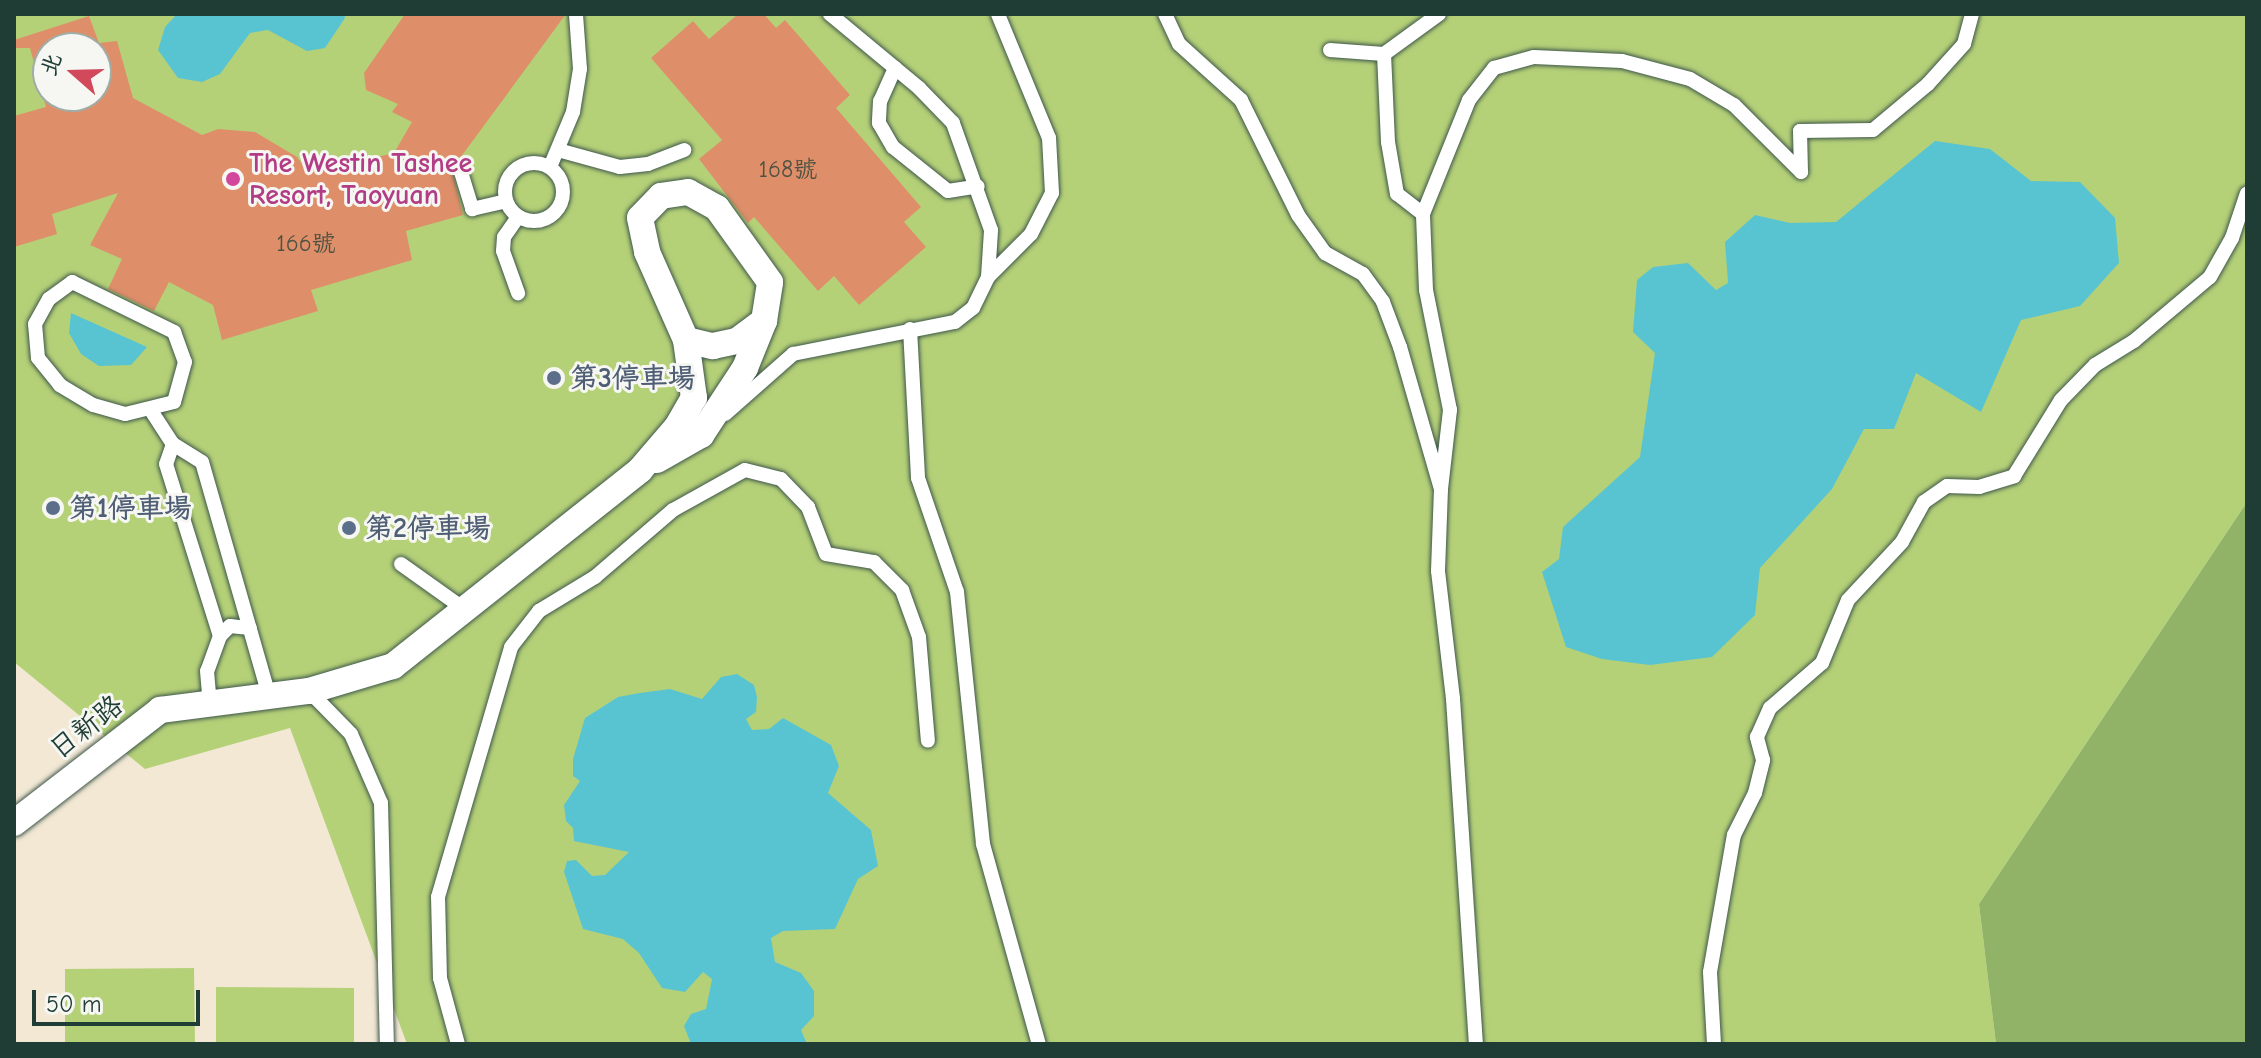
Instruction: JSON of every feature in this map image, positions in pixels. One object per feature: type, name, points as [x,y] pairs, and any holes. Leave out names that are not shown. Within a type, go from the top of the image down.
[{"type":"street","points":[[210,703],[309,691],[393,666],[640,470],[701,435],[745,368],[764,321],[770,282],[717,208],[688,192],[661,196],[640,218],[647,252],[686,340],[694,398],[677,427],[640,470]]},
{"type":"street","points":[[686,340],[713,346],[737,341],[764,321]]},
{"type":"street","name":"日新路","points":[[14,823],[160,710],[210,703]]},
{"type":"lane","points":[[550,167],[573,112],[580,69],[576,14]]},
{"type":"lane","points":[[830,14],[895,68],[953,123],[978,186],[991,230],[988,277]]},
{"type":"lane","points":[[701,435],[793,354],[955,322],[973,308],[988,277],[1031,234],[1052,193],[1049,138],[998,14]]},
{"type":"lane","points":[[1165,14],[1179,44],[1241,100],[1298,215],[1325,253],[1363,274],[1383,302],[1441,489]]},
{"type":"lane","points":[[1330,50],[1384,54],[1439,14]]},
{"type":"lane","points":[[1476,1044],[1454,714],[1438,571],[1441,489],[1450,410],[1426,290],[1423,214],[1469,100],[1494,68],[1534,57],[1622,61],[1690,79],[1734,105],[1801,172],[1800,131],[1873,130],[1928,84],[1964,44],[1972,14]]},
{"type":"lane","points":[[1384,54],[1388,142],[1397,194],[1423,214]]},
{"type":"lane","points":[[895,68],[880,101],[879,123],[893,147],[948,191],[978,186]]},
{"type":"lane","points":[[558,150],[620,167],[648,164],[684,150]]},
{"type":"lane","points":[[536,162],[550,167],[563,186],[561,205],[547,219],[518,217],[506,201],[506,182],[518,167],[536,162]]},
{"type":"lane","points":[[461,172],[472,209],[506,201]]},
{"type":"lane","points":[[1714,1044],[1710,972],[1734,835],[1755,793],[1763,760],[1757,737],[1770,708],[1822,663],[1848,600],[1902,542],[1924,502],[1947,486],[1979,487],[2014,476],[2061,400],[2095,365],[2134,341],[2210,277],[2232,238],[2247,193]]},
{"type":"lane","points":[[518,217],[504,237],[503,251],[518,293]]},
{"type":"lane","points":[[72,282],[174,332],[185,362],[174,402],[152,412],[125,414],[93,405],[60,385],[38,358],[35,324],[49,299],[72,282]]},
{"type":"lane","points":[[910,329],[918,478],[957,592],[983,844],[1039,1044]]},
{"type":"lane","points":[[152,412],[173,444],[202,462],[269,695]]},
{"type":"lane","points":[[173,444],[166,464],[220,636]]},
{"type":"lane","points":[[458,1044],[440,978],[438,897],[511,647],[539,611],[595,577],[673,510],[745,470],[781,479],[808,507],[826,554],[874,562],[902,590],[919,637],[928,741]]},
{"type":"lane","points":[[401,564],[464,609]]},
{"type":"lane","points":[[210,703],[207,671],[220,636],[230,626],[250,628]]},
{"type":"lane","points":[[309,691],[351,734],[381,803],[387,1044]]},
{"type":"green space","points":[[14,14],[2247,14],[2247,502],[1979,904],[1996,1044],[407,1044],[290,728],[145,769],[14,662]]},
{"type":"green space","points":[[2247,502],[2247,1044],[1996,1044],[1979,904]]},
{"type":"green space","points":[[194,968],[195,1044],[65,1044],[65,969]]},
{"type":"green space","points":[[216,987],[354,988],[354,1044],[216,1044]]},
{"type":"water","points":[[177,14],[344,14],[345,18],[325,48],[307,51],[268,30],[250,33],[220,74],[202,82],[178,78],[158,50],[165,27]]},
{"type":"water","points":[[1935,141],[1990,149],[2031,181],[2080,182],[2115,218],[2119,263],[2080,306],[2021,320],[1981,412],[1916,373],[1894,429],[1864,429],[1832,489],[1760,568],[1755,615],[1712,657],[1650,665],[1602,659],[1566,647],[1542,572],[1559,559],[1563,527],[1640,457],[1655,353],[1633,332],[1637,280],[1653,267],[1688,263],[1716,290],[1728,283],[1725,242],[1755,215],[1790,223],[1836,222]]},
{"type":"water","points":[[71,313],[147,347],[131,365],[99,366],[81,354],[69,333]]},
{"type":"water","points":[[737,674],[754,685],[756,712],[746,719],[752,730],[769,729],[783,718],[831,745],[839,766],[828,793],[871,830],[878,866],[858,879],[835,929],[783,931],[771,938],[775,962],[801,973],[814,991],[814,1016],[801,1030],[807,1044],[691,1044],[684,1026],[691,1014],[706,1009],[712,979],[703,972],[685,992],[662,988],[639,953],[623,939],[583,929],[564,872],[567,861],[576,860],[592,876],[605,875],[629,852],[574,841],[573,828],[566,821],[564,805],[580,781],[573,776],[573,759],[585,718],[618,697],[640,693],[670,689],[702,699],[721,677]]},
{"type":"building","name":"The Westin Tashee Resort, Taoyuan","points":[[405,14],[566,14],[452,169],[463,215],[406,231],[412,260],[311,290],[318,311],[222,340],[213,305],[169,282],[154,311],[108,289],[122,259],[90,245],[118,193],[52,214],[57,234],[14,247],[14,116],[32,111],[112,112],[112,42],[117,41],[133,98],[202,135],[218,129],[255,132],[297,157],[309,173],[394,153],[412,122],[392,112],[398,104],[366,90],[364,73]]},
{"type":"building","points":[[738,14],[764,14],[776,28],[785,20],[850,95],[836,108],[921,207],[904,222],[926,247],[859,305],[834,276],[818,291],[754,217],[748,223],[699,159],[722,140],[651,58],[693,21],[709,39]]},
{"type":"building","name":"The Westin Tashee Resort, Taoyuan","points":[[89,16],[95,32],[39,32]]},
{"type":"building","name":"The Westin Tashee Resort, Taoyuan","points":[[32,34],[32,56],[30,48],[14,48],[14,40]]},
{"type":"place","name":"The Westin Tashee Resort, Taoyuan","points":[[233,179]]},
{"type":"place","name":"第3停車場","points":[[554,378]]},
{"type":"place","name":"第1停車場","points":[[53,508]]},
{"type":"place","name":"第2停車場","points":[[349,528]]}]
